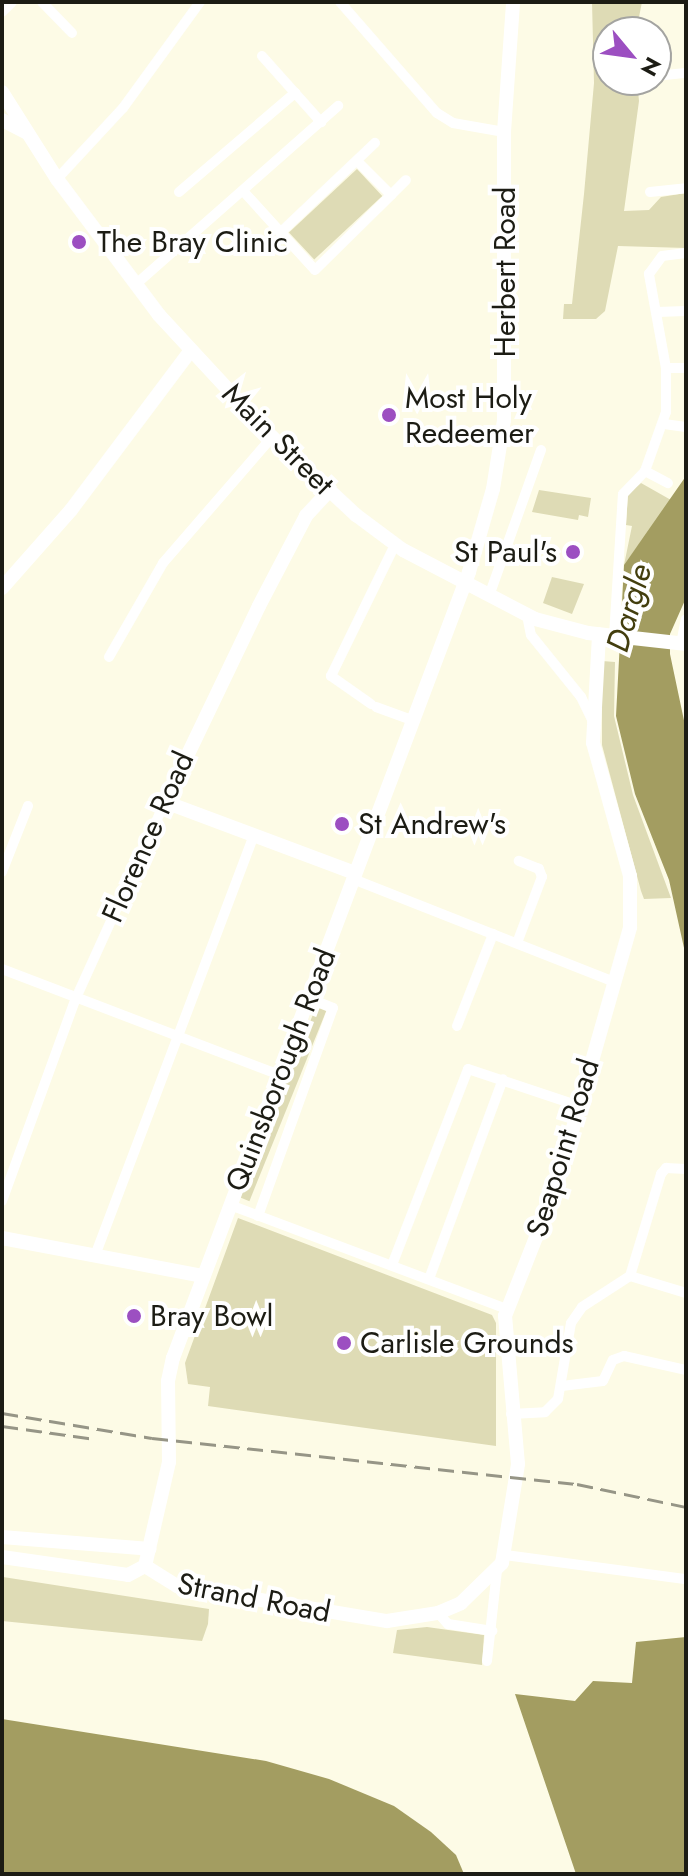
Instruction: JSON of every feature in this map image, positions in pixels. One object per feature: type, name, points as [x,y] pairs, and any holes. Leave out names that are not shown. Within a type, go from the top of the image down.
[{"type":"street","points":[[2,12],[12,2]]},
{"type":"street","points":[[42,2],[72,33]]},
{"type":"street","points":[[57,179],[123,108],[200,2]]},
{"type":"street","points":[[340,2],[442,117],[504,132]]},
{"type":"street","name":"Herbert Road","points":[[464,585],[493,489],[504,420],[504,132],[513,2]]},
{"type":"street","points":[[262,56],[321,122]]},
{"type":"street","name":"Main Street","points":[[2,92],[57,179],[135,285],[191,350],[272,437],[329,491],[395,545],[464,585],[527,615],[611,636],[679,644]]},
{"type":"street","points":[[179,192],[295,93]]},
{"type":"street","points":[[135,285],[338,106]]},
{"type":"street","points":[[2,120],[26,132]]},
{"type":"street","points":[[280,233],[375,143]]},
{"type":"street","points":[[357,161],[391,195]]},
{"type":"street","points":[[244,192],[315,270],[406,180]]},
{"type":"street","points":[[650,192],[686,188]]},
{"type":"street","points":[[611,636],[621,501],[625,489],[645,471],[664,424],[666,368],[650,269],[662,256],[686,253]]},
{"type":"street","points":[[657,312],[686,311]]},
{"type":"street","points":[[2,588],[71,510],[191,350]]},
{"type":"street","points":[[666,368],[686,368]]},
{"type":"street","points":[[664,424],[686,427]]},
{"type":"street","points":[[109,657],[163,563],[272,437]]},
{"type":"street","points":[[489,596],[541,450]]},
{"type":"street","points":[[645,471],[668,483]]},
{"type":"street","name":"Florence Road","points":[[2,1201],[76,998],[165,802],[306,516],[329,491]]},
{"type":"street","points":[[395,545],[331,676],[374,705],[412,720]]},
{"type":"street","name":"Quinsborough Road","points":[[145,1566],[169,1462],[168,1381],[203,1276],[464,585]]},
{"type":"street","points":[[527,615],[531,635],[581,697],[592,720]]},
{"type":"street","points":[[679,644],[686,619]]},
{"type":"street","name":"Seapoint Road","points":[[418,1617],[438,1613],[472,1596],[497,1571],[505,1555],[518,1464],[511,1414],[507,1309],[557,1184],[576,1105],[627,941],[632,886],[599,776],[592,720],[611,636]]},
{"type":"street","points":[[165,802],[254,834],[615,982]]},
{"type":"street","points":[[2,872],[28,806]]},
{"type":"street","points":[[96,1253],[254,834]]},
{"type":"street","points":[[517,943],[542,877],[539,869],[519,861]]},
{"type":"street","points":[[457,1026],[493,934]]},
{"type":"street","points":[[2,969],[279,1075]]},
{"type":"street","points":[[258,1216],[333,1008],[308,998]]},
{"type":"street","points":[[392,1265],[466,1071],[474,1068],[576,1105]]},
{"type":"street","points":[[429,1279],[503,1079]]},
{"type":"street","points":[[511,1414],[545,1412],[558,1399],[568,1331],[575,1315],[630,1276],[661,1174],[666,1168],[686,1169]]},
{"type":"street","points":[[230,1205],[507,1309]]},
{"type":"street","points":[[2,1238],[96,1253],[203,1276]]},
{"type":"street","points":[[630,1276],[686,1293]]},
{"type":"street","points":[[562,1386],[603,1381],[613,1360],[624,1356],[686,1370]]},
{"type":"street","points":[[2,1537],[150,1549]]},
{"type":"street","points":[[505,1555],[686,1579]]},
{"type":"street","name":"Strand Road","points":[[2,1557],[128,1575],[145,1566],[163,1581],[185,1588],[379,1620],[418,1617]]},
{"type":"street","points":[[487,1661],[497,1571]]},
{"type":"street","points":[[438,1613],[448,1624],[492,1631]]},
{"type":"shaded area","points":[[592,2],[642,2],[639,16],[592,16]]},
{"type":"shaded area","points":[[593,96],[639,96],[624,211],[649,210],[661,197],[686,193],[686,248],[618,246],[605,311],[596,319],[563,319],[564,304],[572,304]]},
{"type":"shaded area","points":[[357,169],[382,196],[314,259],[289,232]]},
{"type":"shaded area","points":[[641,483],[671,500],[624,565],[632,526],[626,525],[628,494]]},
{"type":"shaded area","points":[[539,490],[591,498],[588,517],[579,515],[578,520],[532,512]]},
{"type":"shaded area","points":[[552,577],[584,584],[572,614],[543,603]]},
{"type":"shaded area","points":[[602,661],[615,662],[614,716],[633,795],[671,898],[644,899],[641,891],[602,745]]},
{"type":"shaded area","points":[[316,1007],[326,1011],[249,1201],[239,1197]]},
{"type":"shaded area","name":"Carlisle Grounds","points":[[238,1218],[492,1315],[496,1323],[496,1446],[208,1406],[210,1387],[188,1384],[185,1363]]},
{"type":"shaded area","points":[[3,1577],[209,1609],[208,1624],[202,1641],[2,1621]]},
{"type":"shaded area","points":[[427,1627],[484,1635],[482,1665],[393,1653],[397,1630]]},
{"type":"water","name":"Dargle","points":[[686,476],[686,598],[670,634],[670,654],[686,730],[686,957],[669,880],[635,794],[616,716],[624,565]]},
{"type":"water","points":[[686,1637],[686,1874],[576,1874],[515,1694],[575,1701],[593,1681],[632,1683],[636,1642]]},
{"type":"water","points":[[2,1719],[266,1761],[329,1779],[394,1806],[431,1832],[456,1855],[464,1874],[2,1874]]},
{"type":"railway","points":[[2,1413],[152,1438],[577,1484],[686,1507]]},
{"type":"railway","points":[[2,1426],[95,1439]]},
{"type":"place","name":"The Bray Clinic","points":[[79,242]]},
{"type":"place","name":"Most Holy Redeemer","points":[[389,415]]},
{"type":"place","name":"St Paul's","points":[[573,552]]},
{"type":"place","name":"St Andrew's","points":[[342,824]]},
{"type":"place","name":"Bray Bowl","points":[[134,1316]]},
{"type":"place","name":"Carlisle Grounds","points":[[344,1343]]}]
